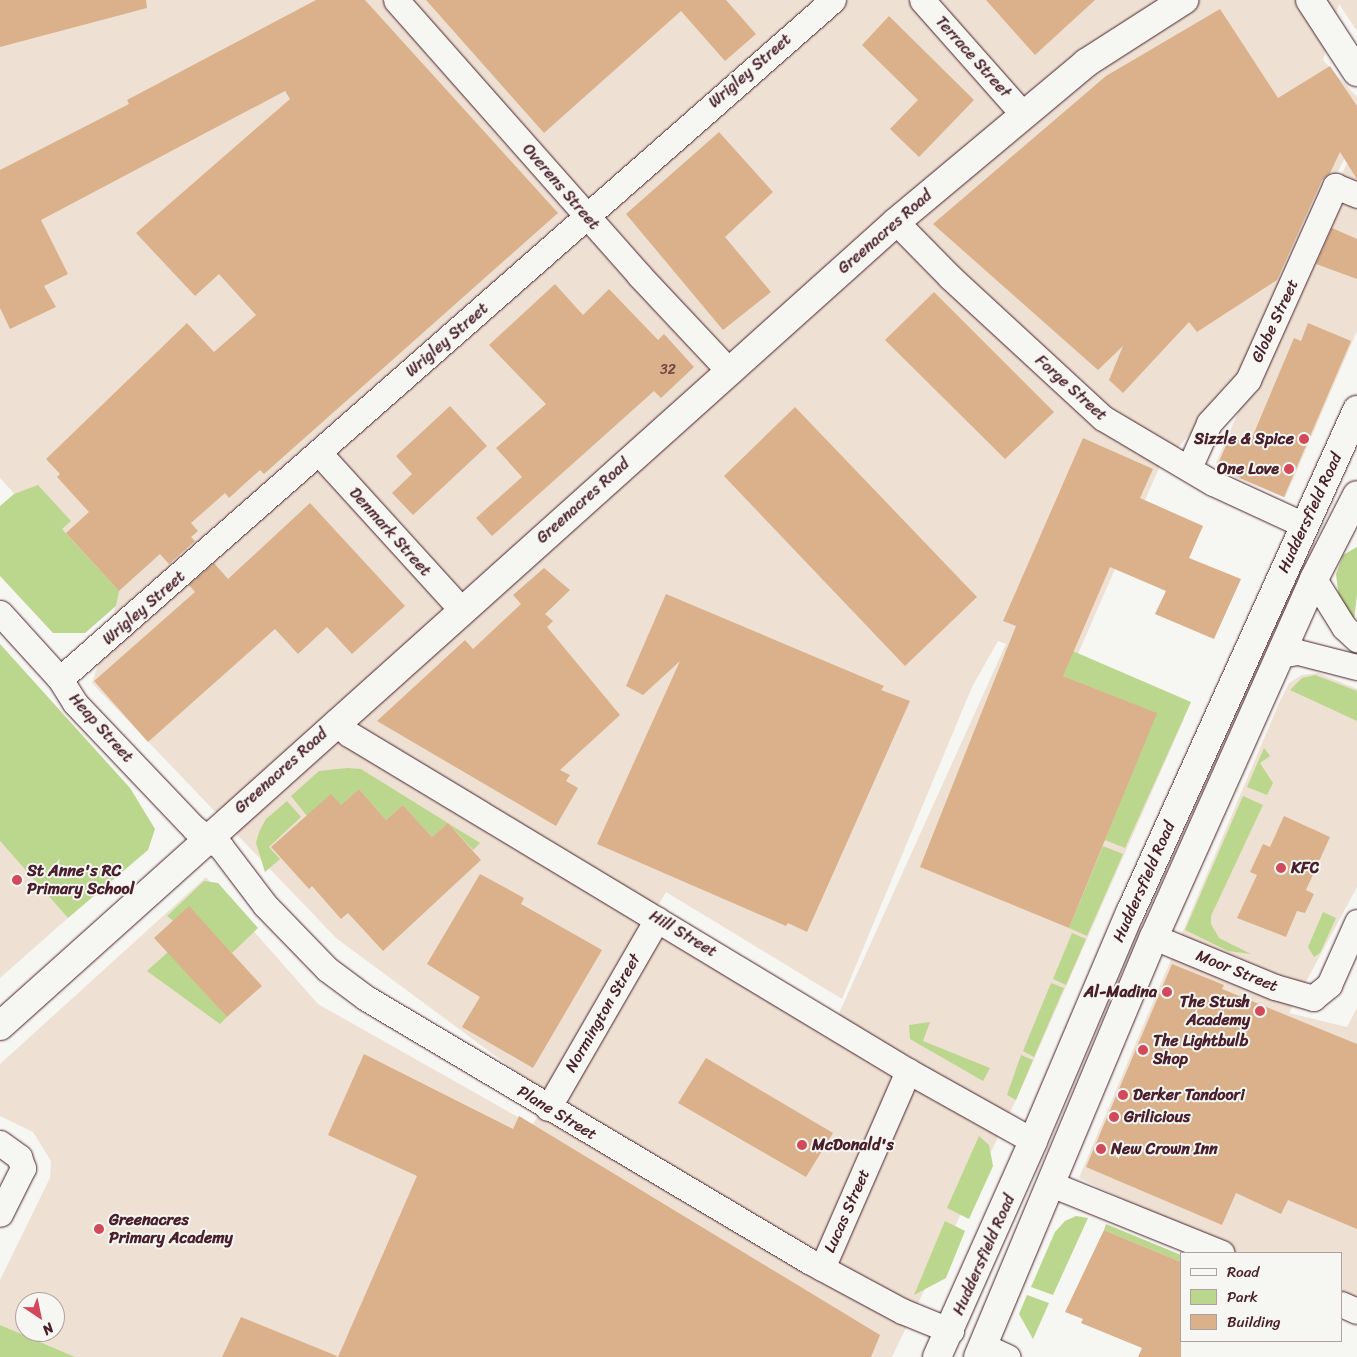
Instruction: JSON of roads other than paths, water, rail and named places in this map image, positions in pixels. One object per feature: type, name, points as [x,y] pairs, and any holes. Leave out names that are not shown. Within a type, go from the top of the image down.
[{"type":"main road","name":"Greenacres Road","points":[[0,1026],[208,836],[896,222],[1023,114],[1118,40],[1184,0]]},
{"type":"main road","points":[[1310,0],[1357,72]]},
{"type":"main road","name":"Huddersfield Road","points":[[936,1357],[951,1331],[1130,913],[1357,410]]},
{"type":"main road","name":"Huddersfield Road","points":[[981,1352],[1154,937],[1279,655],[1314,579],[1357,495]]},
{"type":"street","name":"Overens Street","points":[[396,0],[587,216],[729,371]]},
{"type":"street","name":"Wrigley Street","points":[[60,679],[834,0]]},
{"type":"street","name":"Terrace Street","points":[[922,0],[1023,114]]},
{"type":"street","name":"Globe Street","points":[[1189,468],[1209,423],[1248,380],[1334,186],[1357,196]]},
{"type":"street","name":"Forge Street","points":[[896,222],[950,277],[1103,418],[1189,468],[1304,525]]},
{"type":"street","name":"Denmark Street","points":[[319,453],[462,610]]},
{"type":"street","points":[[1314,579],[1344,627],[1357,639]]},
{"type":"street","name":"Heap Street","points":[[0,613],[60,679],[75,703],[194,828],[208,836]]},
{"type":"street","points":[[1279,655],[1298,652],[1357,667]]},
{"type":"street","name":"Hill Street","points":[[336,722],[349,734],[908,1071],[1033,1141]]},
{"type":"street","name":"Plane Street","points":[[208,836],[230,857],[265,904],[327,968],[366,998],[548,1108],[822,1268],[902,1311],[951,1331]]},
{"type":"street","name":"Normington Street","points":[[548,1108],[657,919]]},
{"type":"street","name":"Moor Street","points":[[1154,937],[1299,995],[1313,998],[1329,985],[1357,922]]},
{"type":"street","name":"Lucas Street","points":[[822,1268],[908,1071]]},
{"type":"street","points":[[0,1143],[19,1157],[23,1168],[0,1214]]},
{"type":"street","points":[[1051,1184],[1220,1252]]},
{"type":"street","points":[[1342,1304],[1357,1312]]},
{"type":"street","points":[[981,1352],[1008,1357]]},
{"type":"place","name":"Sizzle & Spice","points":[[1304,439]]},
{"type":"place","name":"One Love","points":[[1289,469]]},
{"type":"place","name":"KFC","points":[[1281,868]]},
{"type":"place","name":"St Anne's RC Primary School","points":[[17,880]]},
{"type":"place","name":"Al-Madina","points":[[1167,992]]},
{"type":"place","name":"The Stush Academy","points":[[1260,1011]]},
{"type":"place","name":"The Lightbulb Shop","points":[[1143,1050]]},
{"type":"place","name":"Derker Tandoori","points":[[1123,1095]]},
{"type":"place","name":"Grilicious","points":[[1114,1117]]},
{"type":"place","name":"McDonald's","points":[[802,1145]]},
{"type":"place","name":"New Crown Inn","points":[[1101,1149]]},
{"type":"place","name":"Greenacres Primary Academy","points":[[99,1229]]}]
